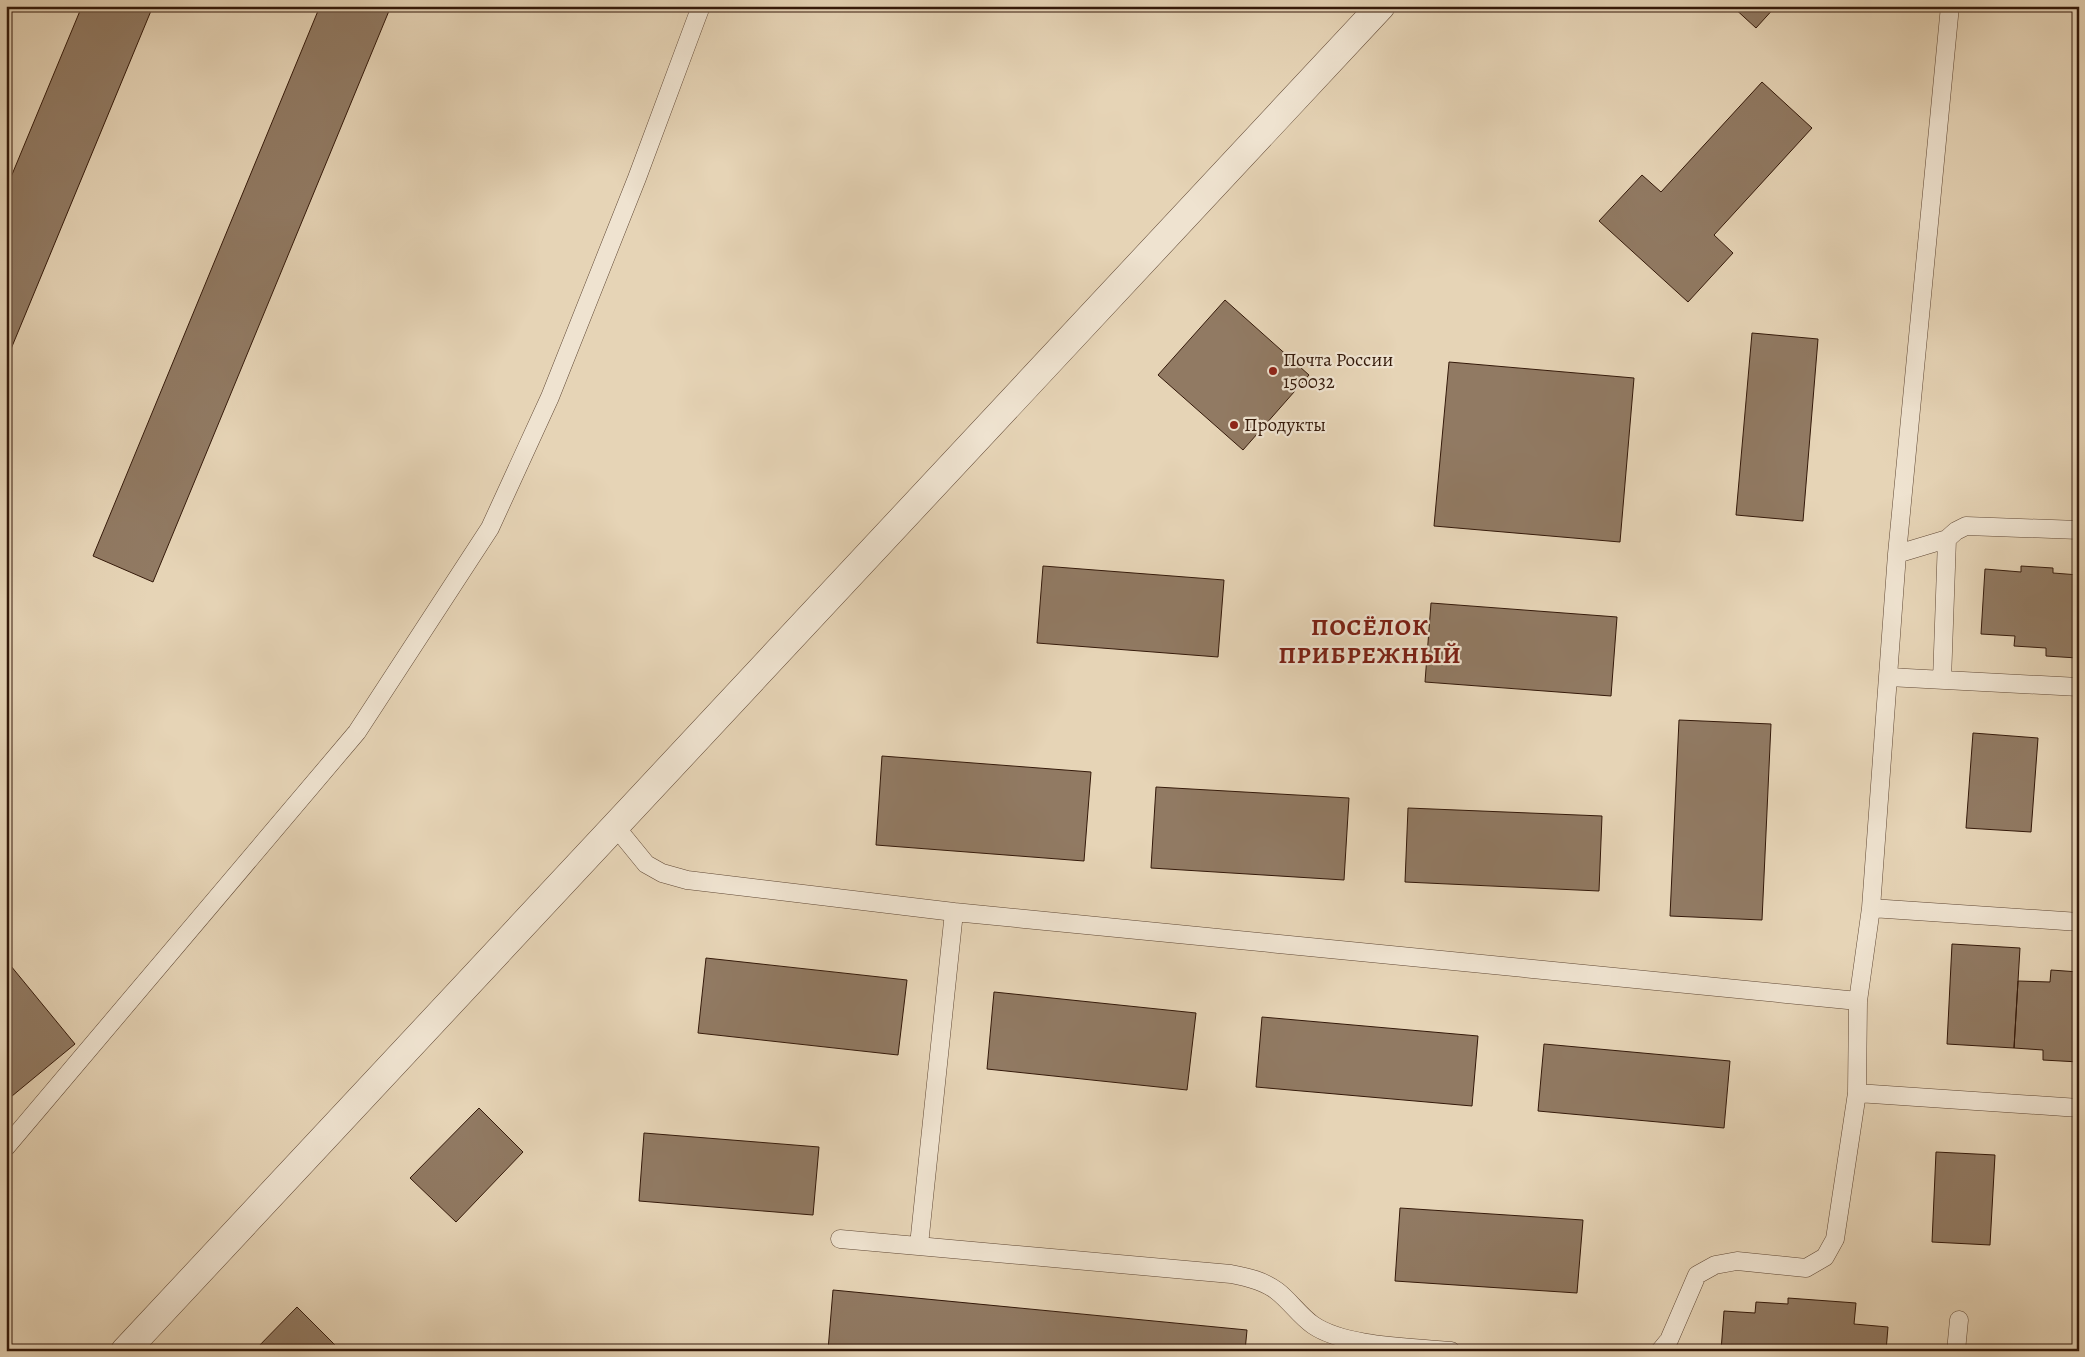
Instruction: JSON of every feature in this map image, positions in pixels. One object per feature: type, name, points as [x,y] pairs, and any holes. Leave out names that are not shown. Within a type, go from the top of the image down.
[{"type":"street","points":[[125,1351],[1381,6]]},
{"type":"lane","points":[[6,1147],[357,732],[490,528],[550,397],[637,178],[701,6]]},
{"type":"lane","points":[[1669,1347],[1697,1274],[1715,1265],[1737,1262],[1806,1268],[1825,1258],[1835,1239],[1857,1093],[1858,1001],[1871,908],[1898,554],[1950,6]]},
{"type":"lane","points":[[1898,554],[1947,539],[1956,531],[1966,526],[2079,530]]},
{"type":"lane","points":[[1942,680],[1947,539]]},
{"type":"lane","points":[[1888,677],[2079,687]]},
{"type":"lane","points":[[615,826],[646,864],[662,873],[688,880],[954,912],[1858,1001]]},
{"type":"lane","points":[[1871,908],[2079,922]]},
{"type":"lane","points":[[919,1245],[954,912]]},
{"type":"lane","points":[[1857,1093],[2079,1108]]},
{"type":"lane","points":[[840,1239],[1231,1274],[1255,1279],[1277,1290],[1313,1325],[1333,1335],[1358,1341],[1451,1351]]},
{"type":"lane","points":[[1956,1351],[1959,1320]]},
{"type":"building","points":[[82,6],[153,6],[6,361],[6,189]]},
{"type":"building","points":[[320,6],[391,6],[153,582],[93,556]]},
{"type":"building","points":[[1732,6],[1776,6],[1756,28]]},
{"type":"building","points":[[1762,82],[1812,128],[1714,235],[1733,253],[1688,302],[1599,221],[1642,175],[1661,192]]},
{"type":"building","points":[[1225,300],[1309,375],[1243,450],[1158,375]]},
{"type":"building","points":[[1752,333],[1818,339],[1803,521],[1736,515]]},
{"type":"building","points":[[1449,362],[1634,378],[1620,542],[1434,526]]},
{"type":"building","points":[[1043,566],[1224,580],[1218,657],[1037,643]]},
{"type":"building","points":[[2021,566],[2053,568],[2053,573],[2079,575],[2077,658],[2046,656],[2046,648],[2014,646],[2015,636],[1981,634],[1985,569],[2021,572]]},
{"type":"building","points":[[1431,603],[1617,617],[1611,696],[1425,682]]},
{"type":"building","points":[[1679,720],[1771,724],[1762,920],[1670,916]]},
{"type":"building","points":[[1973,733],[2038,738],[2031,832],[1966,828]]},
{"type":"building","points":[[882,756],[1091,772],[1084,861],[876,845]]},
{"type":"building","points":[[1156,787],[1349,798],[1344,880],[1151,868]]},
{"type":"building","points":[[1408,808],[1602,816],[1599,891],[1405,882]]},
{"type":"building","points":[[1952,944],[2020,948],[2014,1048],[1947,1044]]},
{"type":"building","points":[[706,958],[907,980],[898,1055],[698,1033]]},
{"type":"building","points":[[6,960],[75,1044],[6,1101]]},
{"type":"building","points":[[2051,970],[2079,972],[2079,1062],[2043,1060],[2043,1050],[2014,1048],[2018,981],[2050,982]]},
{"type":"building","points":[[994,992],[1196,1013],[1187,1090],[987,1069]]},
{"type":"building","points":[[1262,1017],[1478,1036],[1472,1106],[1256,1087]]},
{"type":"building","points":[[1544,1044],[1730,1061],[1724,1128],[1538,1111]]},
{"type":"building","points":[[479,1108],[523,1152],[456,1222],[410,1178]]},
{"type":"building","points":[[644,1133],[819,1147],[813,1215],[639,1201]]},
{"type":"building","points":[[1936,1152],[1995,1155],[1990,1245],[1932,1242]]},
{"type":"building","points":[[1400,1208],[1583,1220],[1577,1293],[1395,1281]]},
{"type":"building","points":[[833,1290],[1247,1330],[1245,1351],[828,1350]]},
{"type":"building","points":[[1788,1298],[1856,1303],[1854,1324],[1888,1327],[1886,1351],[1721,1351],[1724,1311],[1755,1313],[1756,1302],[1788,1304]]},
{"type":"building","points":[[297,1307],[341,1351],[254,1351]]},
{"type":"place","name":"Почта России 150032","points":[[1273,371]]},
{"type":"place","name":"Продукты","points":[[1234,425]]},
{"type":"district","name":"ПОСЁЛОК ПРИБРЕЖНЫЙ","points":[[1370,641]]}]
